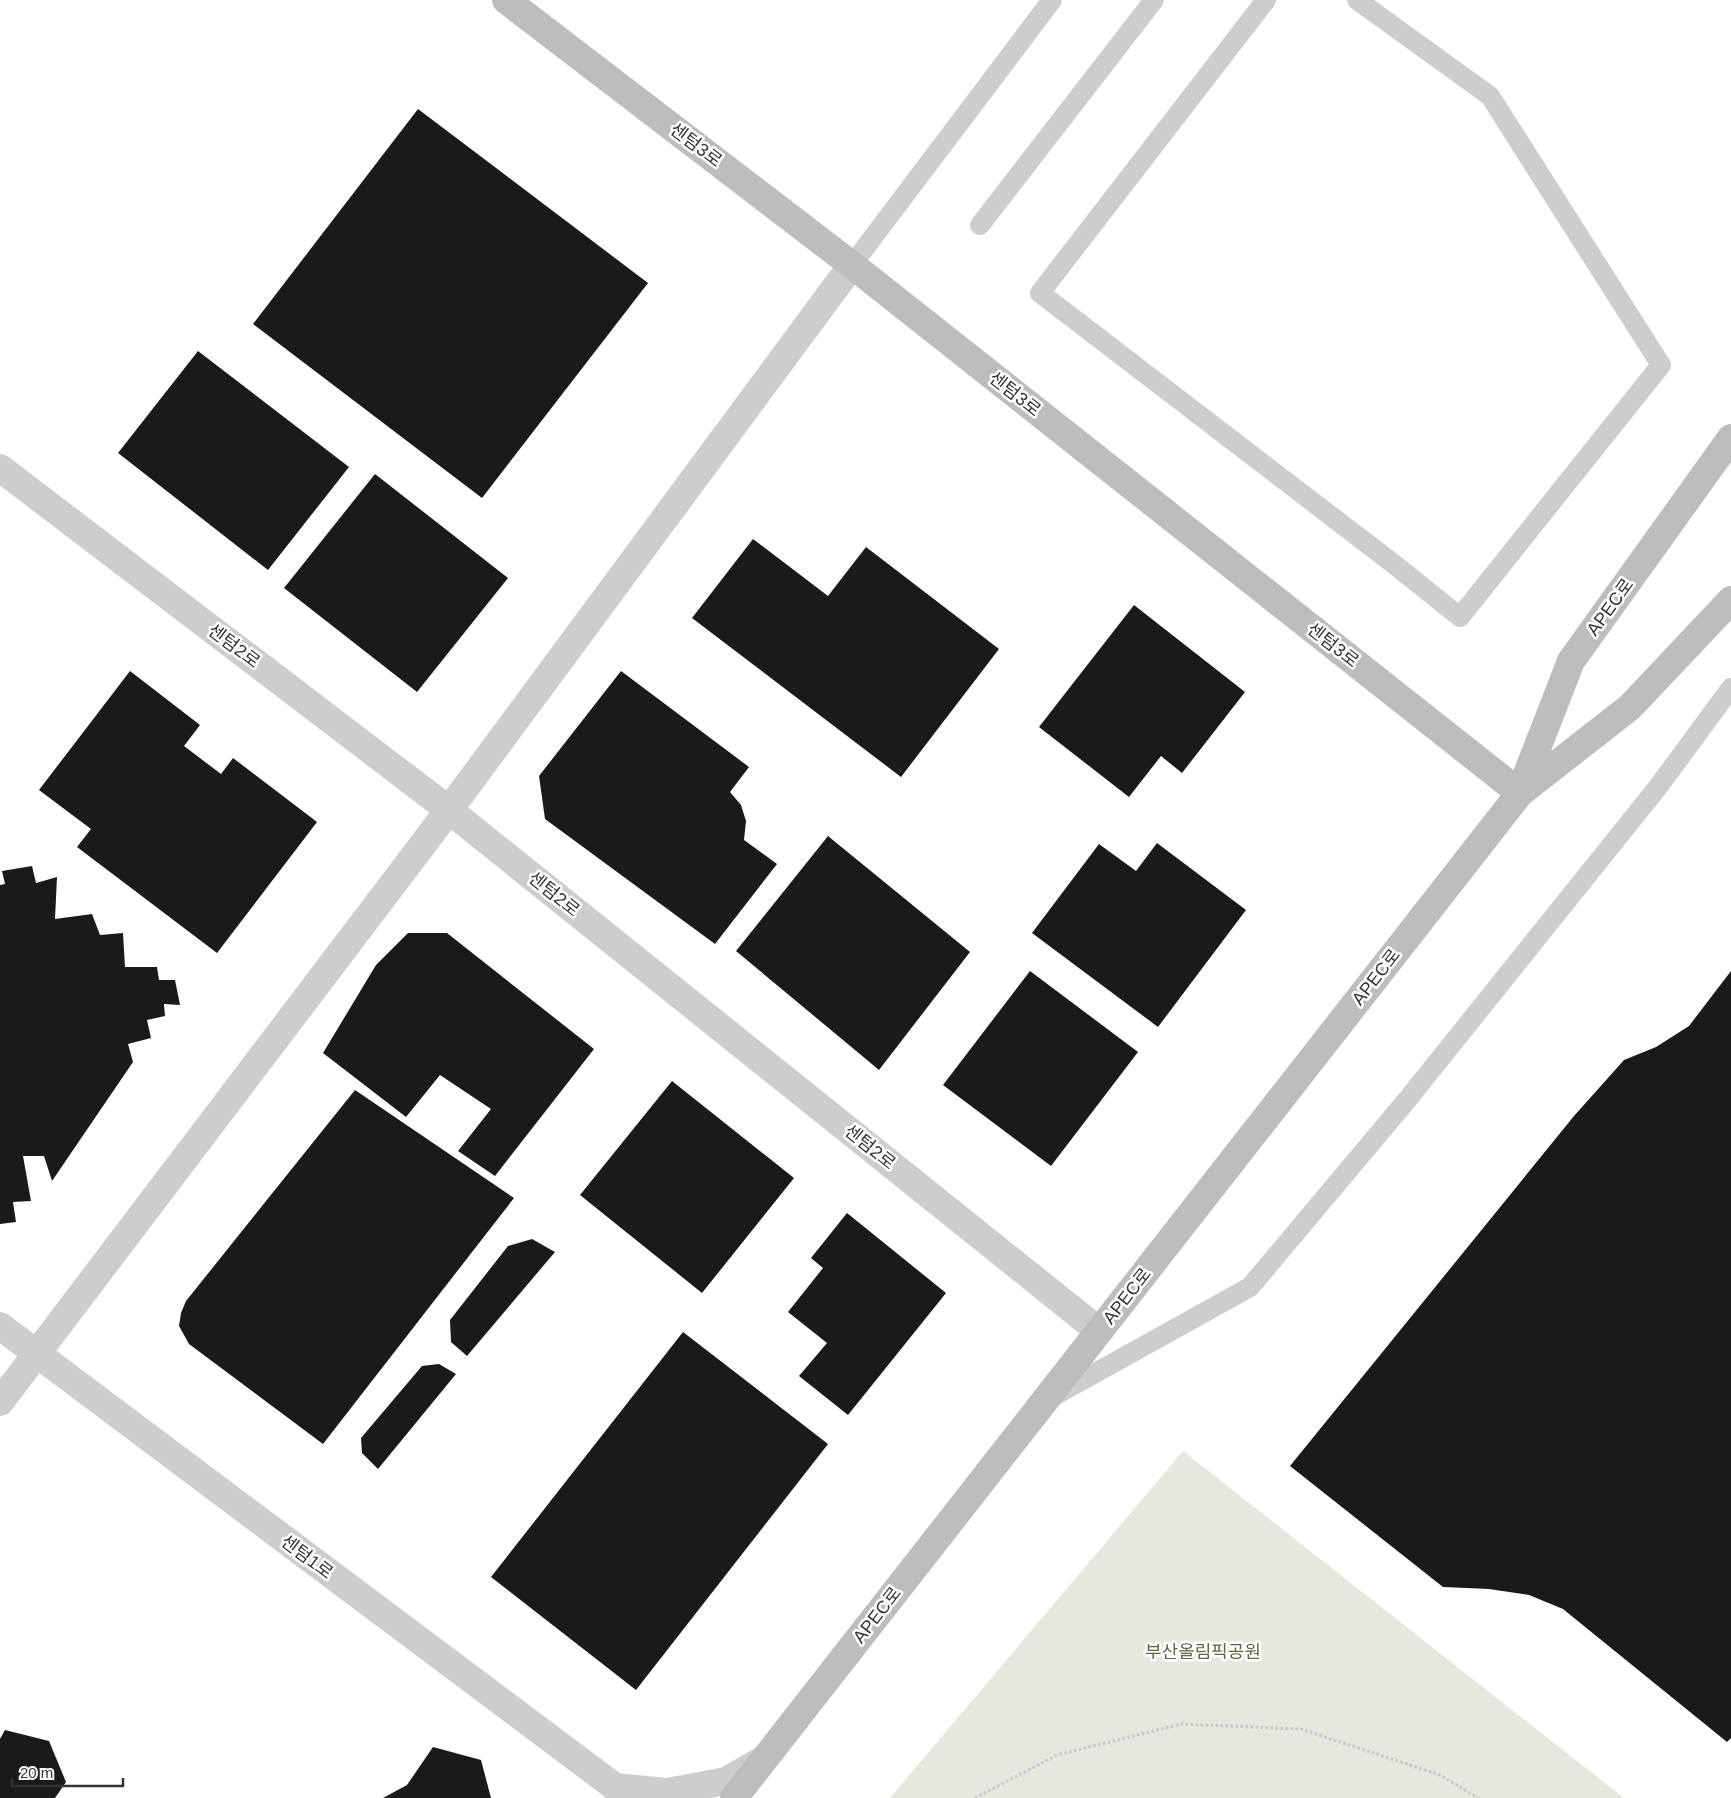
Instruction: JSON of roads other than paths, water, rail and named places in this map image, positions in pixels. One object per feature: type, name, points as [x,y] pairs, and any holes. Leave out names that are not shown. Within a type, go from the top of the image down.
[{"type":"main road","name":"센텀3로","points":[[506,0],[852,265],[1520,794]]},
{"type":"main road","name":"APEC로","points":[[1520,794],[1571,661],[1731,438]]},
{"type":"main road","name":"APEC로","points":[[734,1798],[1520,794],[1630,708],[1731,600]]},
{"type":"street","points":[[0,1402],[450,810],[852,265]]},
{"type":"street","name":"센텀2로","points":[[0,468],[450,810],[1099,1331]]},
{"type":"street","name":"센텀1로","points":[[0,1326],[618,1793]]},
{"type":"street","points":[[618,1793],[667,1792],[726,1782],[764,1759]]},
{"type":"lane","points":[[852,265],[1052,0]]},
{"type":"lane","points":[[980,225],[1154,0]]},
{"type":"lane","points":[[1266,0],[1040,293],[1460,617],[1661,365],[1490,96],[1357,0]]},
{"type":"lane","points":[[1044,1402],[1250,1287],[1425,1077],[1658,787],[1731,688]]},
{"type":"park label","name":"부산올림픽공원","points":[[1203,1652]]}]
